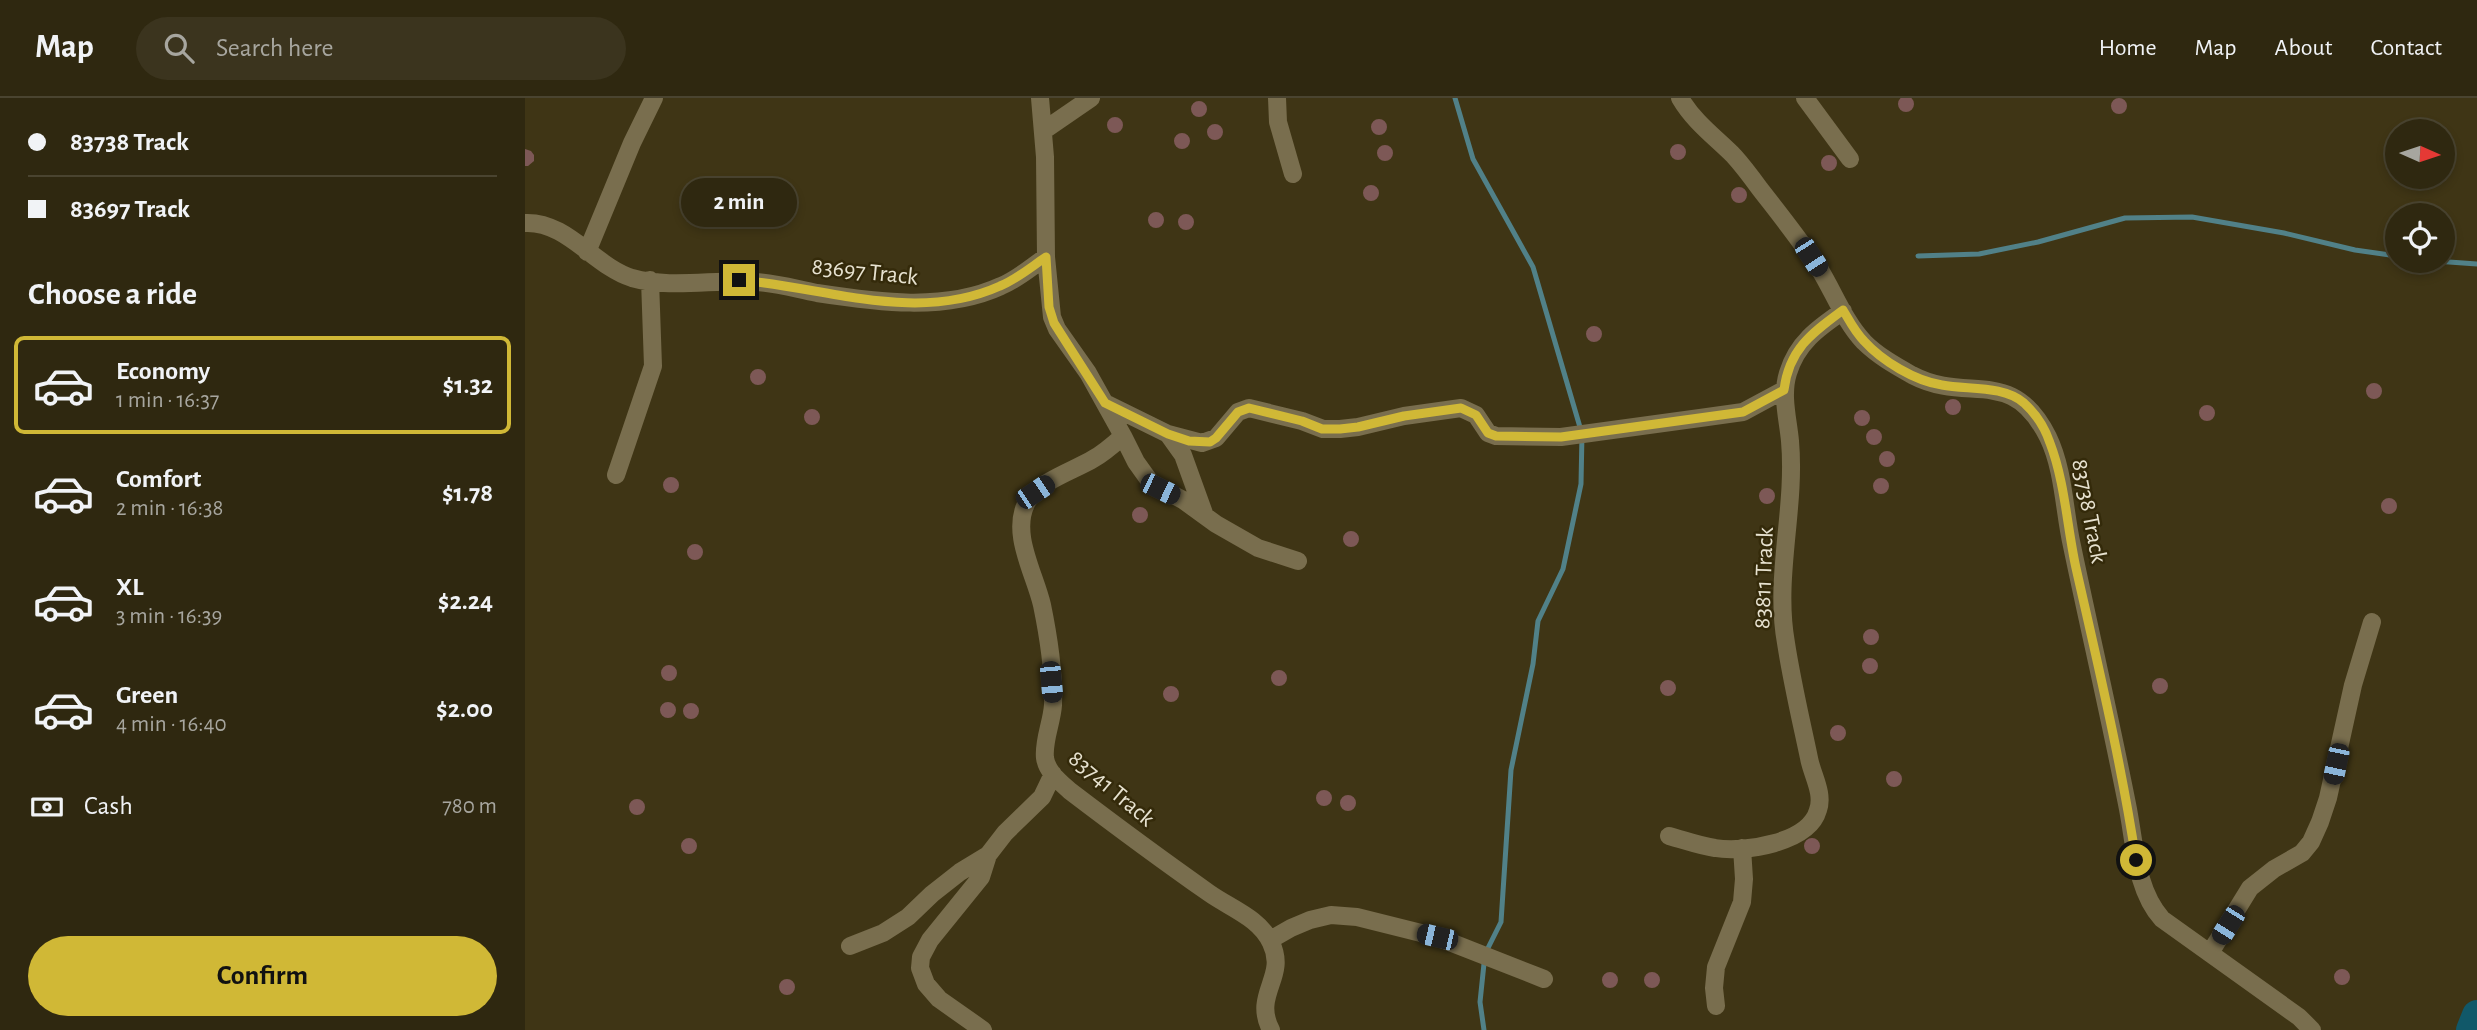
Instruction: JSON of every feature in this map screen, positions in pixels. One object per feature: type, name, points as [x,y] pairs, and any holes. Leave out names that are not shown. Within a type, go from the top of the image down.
[{"type":"street","points":[[587,252],[632,143],[655,98]]},
{"type":"street","points":[[1040,98],[1044,131],[1049,307],[1054,323],[1105,403],[1147,481],[1183,500],[1258,548],[1299,561]]},
{"type":"street","points":[[1044,131],[1091,98]]},
{"type":"street","points":[[1277,98],[1278,122],[1293,174]]},
{"type":"street","name":"83738 Track","points":[[1681,98],[1691,115],[1735,158],[1765,195],[1811,257],[1863,341],[1914,376],[1941,385],[2008,394],[2024,403],[2039,421],[2049,440],[2060,477],[2067,525],[2107,701],[2136,860],[2144,889],[2153,909],[2162,919],[2299,1017],[2312,1030]]},
{"type":"street","points":[[1805,98],[1850,159]]},
{"type":"street","name":"83697 Track","points":[[525,223],[547,226],[632,278],[767,282],[859,299],[916,303],[957,299],[990,291],[1023,274],[1046,257]]},
{"type":"street","points":[[616,475],[653,366],[650,280]]},
{"type":"street","name":"83811 Track","points":[[1669,836],[1717,849],[1738,849],[1770,844],[1796,835],[1816,816],[1819,804],[1785,640],[1783,599],[1791,489],[1790,442],[1784,390],[1787,375],[1800,346],[1843,310]]},
{"type":"street","points":[[1105,403],[1168,434],[1189,441],[1210,442],[1238,412],[1249,408],[1302,421],[1322,429],[1358,427],[1404,416],[1461,408],[1476,415],[1488,433],[1496,436],[1561,437],[1743,412],[1784,390]]},
{"type":"street","points":[[1168,434],[1183,455],[1205,516]]},
{"type":"street","name":"83741 Track","points":[[1123,436],[1095,458],[1035,492],[1025,505],[1021,518],[1027,555],[1042,606],[1050,663],[1053,701],[1045,760],[1053,774],[1070,791],[1212,896],[1257,924],[1270,940]]},
{"type":"street","points":[[2210,953],[2250,888],[2274,869],[2302,853],[2321,822],[2329,798],[2353,685],[2372,622]]},
{"type":"street","points":[[982,1030],[939,999],[926,984],[920,968],[921,957],[930,940],[981,877],[988,855],[1005,833],[1042,797],[1053,774]]},
{"type":"street","points":[[1716,1006],[1716,967],[1742,902],[1738,849]]},
{"type":"street","points":[[850,946],[883,933],[908,916],[960,872],[988,855]]},
{"type":"street","points":[[1271,1030],[1265,1017],[1264,1000],[1276,967],[1276,957],[1270,940],[1310,920],[1331,915],[1357,917],[1437,937],[1544,979]]},
{"type":"building","points":[[1906,96],[1912,98],[1912,110],[1906,112],[1900,110],[1898,104],[1900,98]]},
{"type":"building","points":[[2116,98],[2122,98],[2127,106],[2125,112],[2116,114],[2111,109],[2111,103]]},
{"type":"building","points":[[1196,101],[1202,101],[1207,109],[1205,115],[1196,117],[1191,112],[1191,106]]},
{"type":"building","points":[[1112,117],[1118,117],[1123,125],[1121,131],[1112,133],[1107,128],[1107,122]]},
{"type":"building","points":[[1376,119],[1382,119],[1387,127],[1385,133],[1376,135],[1371,130],[1371,124]]},
{"type":"building","points":[[1212,124],[1218,124],[1223,132],[1221,138],[1212,140],[1207,135],[1207,129]]},
{"type":"building","points":[[1179,133],[1185,133],[1190,141],[1188,147],[1179,149],[1174,144],[1174,138]]},
{"type":"building","points":[[1675,144],[1681,144],[1686,152],[1684,158],[1675,160],[1670,155],[1670,149]]},
{"type":"building","points":[[1382,145],[1388,145],[1393,153],[1391,159],[1382,161],[1377,156],[1377,150]]},
{"type":"building","points":[[525,149],[534,155],[534,161],[528,166],[525,166]]},
{"type":"building","points":[[1826,155],[1832,155],[1837,163],[1835,169],[1826,171],[1821,166],[1821,160]]},
{"type":"building","points":[[1368,185],[1374,185],[1379,193],[1377,199],[1368,201],[1363,196],[1363,190]]},
{"type":"building","points":[[1736,187],[1742,187],[1747,195],[1745,201],[1736,203],[1731,198],[1731,192]]},
{"type":"building","points":[[1153,212],[1159,212],[1164,220],[1162,226],[1153,228],[1148,223],[1148,217]]},
{"type":"building","points":[[1183,214],[1189,214],[1194,222],[1192,228],[1183,230],[1178,225],[1178,219]]},
{"type":"building","points":[[1591,326],[1597,326],[1602,334],[1600,340],[1591,342],[1586,337],[1586,331]]},
{"type":"building","points":[[755,369],[761,369],[766,377],[764,383],[755,385],[750,380],[750,374]]},
{"type":"building","points":[[2371,383],[2377,383],[2382,391],[2380,397],[2371,399],[2366,394],[2366,388]]},
{"type":"building","points":[[1950,399],[1956,399],[1961,407],[1959,413],[1950,415],[1945,410],[1945,404]]},
{"type":"building","points":[[2204,405],[2210,405],[2215,413],[2213,419],[2204,421],[2199,416],[2199,410]]},
{"type":"building","points":[[809,409],[815,409],[820,417],[818,423],[809,425],[804,420],[804,414]]},
{"type":"building","points":[[1859,410],[1865,410],[1870,418],[1868,424],[1859,426],[1854,421],[1854,415]]},
{"type":"building","points":[[1871,429],[1877,429],[1882,437],[1880,443],[1871,445],[1866,440],[1866,434]]},
{"type":"building","points":[[1884,451],[1890,451],[1895,459],[1893,465],[1884,467],[1879,462],[1879,456]]},
{"type":"building","points":[[668,477],[674,477],[679,485],[677,491],[668,493],[663,488],[663,482]]},
{"type":"building","points":[[1878,478],[1884,478],[1889,486],[1887,492],[1878,494],[1873,489],[1873,483]]},
{"type":"building","points":[[1764,488],[1770,488],[1775,496],[1773,502],[1764,504],[1759,499],[1759,493]]},
{"type":"building","points":[[2386,498],[2392,498],[2397,506],[2395,512],[2386,514],[2381,509],[2381,503]]},
{"type":"building","points":[[1137,507],[1143,507],[1148,515],[1146,521],[1137,523],[1132,518],[1132,512]]},
{"type":"building","points":[[1348,531],[1354,531],[1359,539],[1357,545],[1348,547],[1343,542],[1343,536]]},
{"type":"building","points":[[692,544],[698,544],[703,552],[701,558],[692,560],[687,555],[687,549]]},
{"type":"building","points":[[1868,629],[1874,629],[1879,637],[1877,643],[1868,645],[1863,640],[1863,634]]},
{"type":"building","points":[[1867,658],[1873,658],[1878,666],[1876,672],[1867,674],[1862,669],[1862,663]]},
{"type":"building","points":[[666,665],[672,665],[677,673],[675,679],[666,681],[661,676],[661,670]]},
{"type":"building","points":[[1276,670],[1282,670],[1287,678],[1285,684],[1276,686],[1271,681],[1271,675]]},
{"type":"building","points":[[2157,678],[2163,678],[2168,686],[2166,692],[2157,694],[2152,689],[2152,683]]},
{"type":"building","points":[[1665,680],[1671,680],[1676,688],[1674,694],[1665,696],[1660,691],[1660,685]]},
{"type":"building","points":[[1168,686],[1174,686],[1179,694],[1177,700],[1168,702],[1163,697],[1163,691]]},
{"type":"building","points":[[665,702],[671,702],[676,710],[674,716],[665,718],[660,713],[660,707]]},
{"type":"building","points":[[688,703],[694,703],[699,711],[697,717],[688,719],[683,714],[683,708]]},
{"type":"building","points":[[1835,725],[1841,725],[1846,733],[1844,739],[1835,741],[1830,736],[1830,730]]},
{"type":"building","points":[[1891,771],[1897,771],[1902,779],[1900,785],[1891,787],[1886,782],[1886,776]]},
{"type":"building","points":[[1321,790],[1327,790],[1332,798],[1330,804],[1321,806],[1316,801],[1316,795]]},
{"type":"building","points":[[1345,795],[1351,795],[1356,803],[1354,809],[1345,811],[1340,806],[1340,800]]},
{"type":"building","points":[[634,799],[640,799],[645,807],[643,813],[634,815],[629,810],[629,804]]},
{"type":"building","points":[[686,838],[692,838],[697,846],[695,852],[686,854],[681,849],[681,843]]},
{"type":"building","points":[[1809,838],[1815,838],[1820,846],[1818,852],[1809,854],[1804,849],[1804,843]]},
{"type":"building","points":[[2339,969],[2345,969],[2350,977],[2348,983],[2339,985],[2334,980],[2334,974]]},
{"type":"building","points":[[1607,972],[1613,972],[1618,980],[1616,986],[1607,988],[1602,983],[1602,977]]},
{"type":"building","points":[[1649,972],[1655,972],[1660,980],[1658,986],[1649,988],[1644,983],[1644,977]]},
{"type":"building","points":[[784,979],[790,979],[795,987],[793,993],[784,995],[779,990],[779,984]]},
{"type":"waterway","points":[[1455,98],[1473,159],[1533,267],[1582,434],[1581,484],[1563,569],[1538,621],[1533,664],[1511,770],[1501,922],[1485,954],[1480,1002],[1484,1030]]},
{"type":"waterway","points":[[1918,256],[1979,254],[2038,242],[2125,218],[2192,217],[2385,254]]},
{"type":"waterway","points":[[2455,262],[2477,264]]},
{"type":"waterway","points":[[2471,1030],[2477,1015]]},
{"type":"route","points":[[739,280],[767,282],[859,299],[916,303],[957,299],[990,291],[1023,274],[1046,257],[1049,307],[1054,323],[1105,403],[1168,434],[1202,443],[1216,438],[1238,412],[1249,408],[1302,421],[1322,429],[1340,429],[1461,408],[1476,415],[1484,429],[1496,436],[1561,437],[1743,412],[1784,390],[1787,375],[1800,346],[1843,310],[1863,341],[1914,376],[1941,385],[2008,394],[2024,403],[2039,421],[2055,456],[2060,477],[2067,525],[2107,701],[2136,860]]}]
